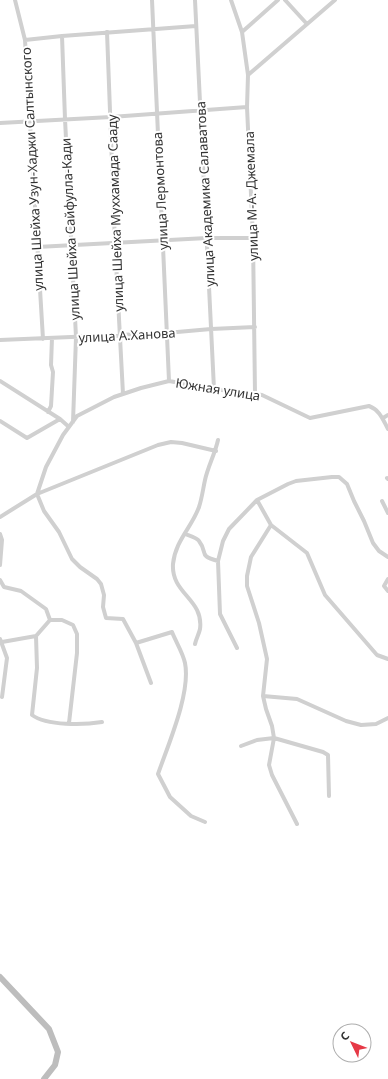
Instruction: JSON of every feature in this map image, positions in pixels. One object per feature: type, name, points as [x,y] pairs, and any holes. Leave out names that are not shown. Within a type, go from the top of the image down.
[{"type":"street","name":"улица Шейха Узун-Хаджи Салтынского","points":[[15,0],[25,40],[43,339]]},
{"type":"street","name":"улица Лермонтова","points":[[152,0],[169,381]]},
{"type":"street","name":"улица Академика Салаватова","points":[[195,0],[214,389]]},
{"type":"street","name":"улица М-А. Джемала","points":[[231,0],[242,32],[248,75],[247,107],[253,238],[256,394]]},
{"type":"street","points":[[242,32],[278,0]]},
{"type":"street","points":[[285,0],[307,24]]},
{"type":"street","points":[[248,75],[335,0]]},
{"type":"street","points":[[25,40],[107,32],[196,26]]},
{"type":"street","name":"улица Шейха Муххамада Сааду","points":[[107,32],[114,243],[123,394]]},
{"type":"street","name":"улица Шейха Сайфулла-Кади","points":[[62,36],[64,119],[76,337],[73,422]]},
{"type":"street","points":[[0,123],[247,107]]},
{"type":"street","points":[[37,247],[207,238],[253,238]]},
{"type":"street","name":"улица А.Ханова","points":[[0,340],[166,333],[254,327]]},
{"type":"street","points":[[48,412],[50,406],[53,372],[51,365],[52,338]]},
{"type":"street","points":[[0,381],[60,419],[69,427]]},
{"type":"street","name":"Южная улица","points":[[37,494],[46,467],[63,434],[77,416],[114,397],[169,381],[214,389],[262,395],[310,418],[369,406],[374,408],[383,418],[388,429]]},
{"type":"street","points":[[383,418],[388,415]]},
{"type":"street","points":[[0,420],[27,438],[60,419]]},
{"type":"street","points":[[195,644],[200,629],[199,613],[195,605],[178,585],[173,571],[174,562],[179,542],[185,534],[199,507],[205,479],[216,451],[218,440]]},
{"type":"street","points":[[0,517],[37,494],[158,445],[171,442],[182,443],[216,451]]},
{"type":"street","points":[[238,648],[220,614],[218,561],[223,541],[229,529],[257,500],[296,481],[339,477],[347,484],[364,521],[372,543],[379,551],[388,557]]},
{"type":"street","points":[[37,494],[44,511],[59,532],[72,559],[101,584],[104,595],[103,607],[106,618],[123,619],[136,643],[150,682]]},
{"type":"street","points":[[257,500],[271,525],[307,554],[325,595],[377,655],[388,659]]},
{"type":"street","points":[[382,501],[388,513]]},
{"type":"street","points":[[271,525],[251,557],[247,576],[248,592],[259,623],[267,659],[263,696],[274,738],[269,765],[272,775],[297,824]]},
{"type":"street","points":[[0,534],[2,540],[0,565]]},
{"type":"street","points":[[185,534],[199,540],[204,556],[218,561]]},
{"type":"street","points":[[388,579],[384,586],[388,591]]},
{"type":"street","points":[[0,580],[4,587],[22,591],[46,609],[50,620]]},
{"type":"street","points":[[2,697],[7,658],[1,640],[36,636],[50,620],[62,620],[73,625],[77,634],[77,652],[69,723]]},
{"type":"street","points":[[136,643],[172,632],[185,663],[186,679],[179,714],[158,774],[170,797],[191,816],[205,822]]},
{"type":"street","points":[[36,636],[37,668],[32,715],[36,718],[58,724],[102,722]]},
{"type":"street","points":[[263,696],[297,699],[346,721],[361,725],[376,724],[388,718]]},
{"type":"street","points":[[241,746],[257,740],[274,738],[323,752],[328,755],[329,796]]},
{"type":"street","points":[[0,977],[49,1029],[58,1052],[55,1065],[44,1079]]}]
